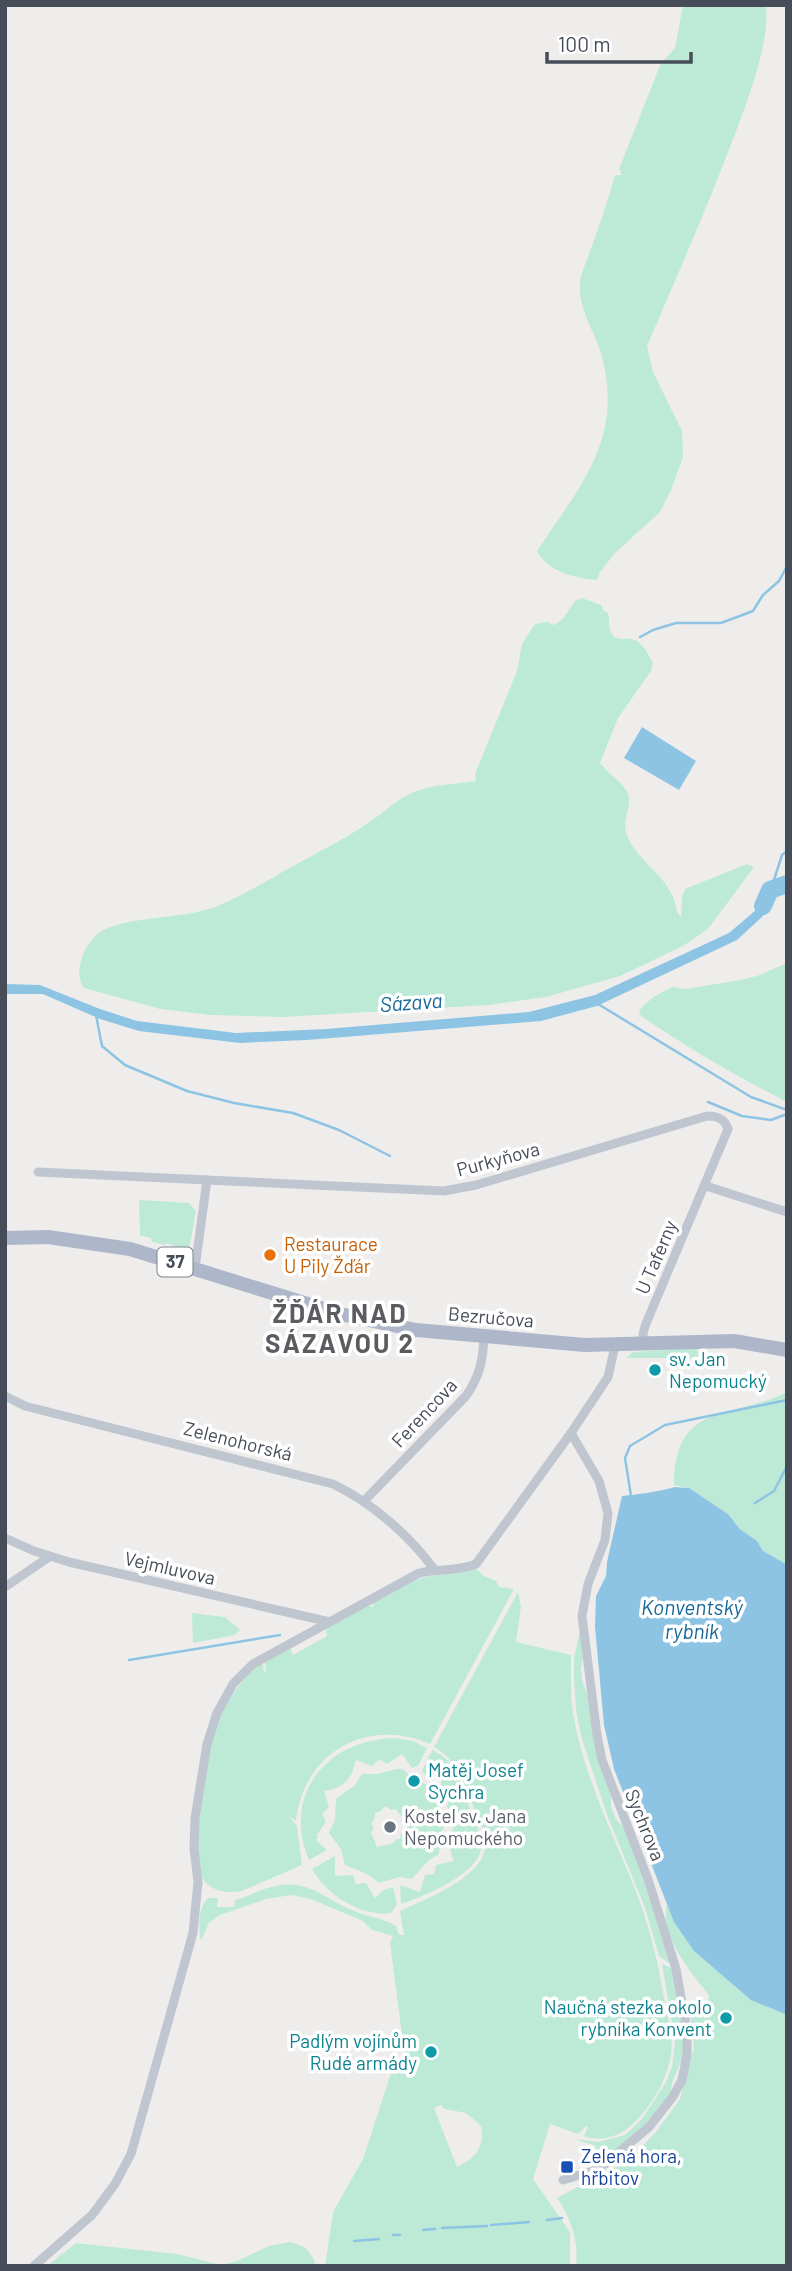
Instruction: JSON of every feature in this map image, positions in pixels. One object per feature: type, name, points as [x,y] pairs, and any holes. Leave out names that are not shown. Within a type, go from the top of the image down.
[{"type":"main road","name":"Bezručova","points":[[5,1238],[48,1237],[130,1248],[373,1322],[416,1330],[615,1346],[734,1341],[784,1346]]},
{"type":"street","name":"Purkyňova","points":[[38,1172],[444,1191],[476,1185],[707,1115]]},
{"type":"street","name":"U Taferny","points":[[644,1344],[645,1326],[728,1129],[723,1120],[707,1115]]},
{"type":"street","points":[[195,1268],[207,1180]]},
{"type":"street","points":[[706,1186],[787,1212]]},
{"type":"street","name":"Ferencova","points":[[365,1500],[466,1396],[477,1381],[483,1363],[484,1336]]},
{"type":"street","points":[[34,2266],[92,2215],[115,2184],[131,2154],[193,1933],[198,1882],[194,1849],[195,1818],[207,1744],[217,1713],[233,1684],[253,1664],[419,1573],[434,1569],[452,1571],[476,1564],[572,1433],[608,1377],[615,1346]]},
{"type":"street","name":"Zelenohorská","points":[[5,1396],[25,1406],[323,1481],[365,1500],[426,1558],[434,1569]]},
{"type":"street","name":"Sychrova","points":[[563,2180],[593,2171],[605,2164],[649,2127],[672,2098],[682,2080],[687,2055],[687,2031],[676,1969],[648,1879],[602,1760],[597,1735],[582,1616],[588,1584],[605,1540],[608,1513],[598,1481],[572,1433]]},
{"type":"street","name":"Vejmluvova","points":[[5,1538],[49,1557],[330,1622]]},
{"type":"street","points":[[5,1587],[49,1557]]},
{"type":"green space","points":[[683,5],[766,5],[765,37],[757,71],[735,134],[647,346],[653,372],[682,431],[683,457],[660,512],[615,553],[597,580],[580,578],[555,569],[537,551],[594,461],[607,413],[607,387],[602,357],[581,301],[581,278],[615,175],[622,175],[619,169],[661,63],[675,48]]},
{"type":"green space","points":[[582,598],[601,605],[608,613],[612,634],[617,638],[638,642],[653,663],[651,671],[618,718],[600,763],[623,786],[628,795],[625,826],[635,850],[663,880],[681,917],[685,889],[747,864],[754,867],[708,929],[683,946],[620,976],[546,997],[488,1005],[283,1017],[211,1015],[160,1009],[84,988],[79,974],[82,958],[89,943],[100,932],[124,923],[215,907],[246,893],[348,836],[414,792],[429,787],[476,781],[475,774],[517,671],[522,644],[535,624],[558,623],[575,601]]},
{"type":"green space","points":[[787,963],[787,1102],[712,1061],[641,1016],[639,1010],[652,998],[672,987],[685,989],[741,980]]},
{"type":"green space","points":[[139,1200],[189,1203],[196,1211],[189,1250],[167,1243],[165,1245],[152,1242],[151,1238],[140,1235]]},
{"type":"green space","points":[[697,1348],[698,1358],[626,1358],[633,1352]]},
{"type":"green space","points":[[787,1392],[787,1567],[763,1551],[757,1541],[740,1529],[728,1514],[689,1488],[674,1485],[677,1458],[684,1439],[696,1426],[710,1417]]},
{"type":"green space","points":[[476,1568],[482,1575],[496,1581],[499,1587],[514,1589],[430,1744],[406,1737],[384,1735],[362,1738],[342,1746],[325,1759],[311,1776],[301,1797],[296,1821],[289,1816],[297,1826],[302,1865],[242,1891],[224,1891],[208,1885],[201,1875],[197,1850],[208,1752],[223,1712],[242,1682],[262,1661],[266,1672],[265,1662],[290,1647],[293,1655],[327,1636],[326,1629],[367,1605],[373,1607],[374,1605],[370,1604],[402,1586],[421,1578]]},
{"type":"green space","points":[[518,1592],[521,1606],[516,1642],[571,1655],[572,1707],[580,1746],[594,1789],[645,1918],[658,1967],[671,2039],[671,2055],[662,2083],[646,2110],[628,2128],[616,2135],[597,2139],[584,2136],[588,2127],[586,2126],[578,2134],[550,2124],[533,2179],[570,2232],[570,2266],[325,2266],[333,2212],[363,2159],[391,2073],[407,2073],[390,1943],[393,1936],[372,1930],[363,1921],[311,1899],[291,1895],[266,1899],[220,1915],[209,1923],[201,1941],[200,1918],[202,1907],[208,1898],[218,1898],[217,1907],[234,1907],[235,1900],[266,1888],[284,1885],[315,1891],[354,1911],[391,1923],[396,1926],[399,1935],[404,1935],[400,1911],[438,1893],[465,1876],[483,1856],[485,1844],[482,1827],[460,1776],[452,1762],[434,1747]],"holes":[[[441,2105],[444,2109],[466,2113],[481,2126],[480,2146],[469,2160],[457,2167],[434,2108]]]},
{"type":"green space","points":[[192,1613],[225,1617],[240,1630],[235,1635],[193,1643]]},
{"type":"green space","points":[[581,1626],[584,1654],[582,1680],[588,1696],[596,1748],[611,1797],[611,1807],[624,1828],[640,1868],[670,1964],[659,1956],[645,1908],[607,1815],[581,1736],[576,1710],[574,1658]]},
{"type":"green space","points":[[395,1738],[413,1741],[427,1748],[418,1766],[412,1768],[402,1754],[387,1764],[379,1759],[372,1766],[356,1760],[346,1782],[337,1788],[324,1791],[329,1807],[322,1814],[326,1822],[316,1840],[327,1850],[309,1860],[302,1836],[301,1813],[306,1793],[316,1775],[331,1760],[349,1748],[371,1741]]},
{"type":"green space","points":[[432,1750],[447,1759],[462,1785],[477,1827],[481,1848],[478,1858],[461,1875],[435,1890],[401,1904],[400,1885],[420,1892],[425,1875],[434,1874],[436,1865],[454,1861],[450,1838],[453,1827],[461,1817],[447,1807],[449,1797],[441,1792],[441,1775],[425,1775],[422,1771]]},
{"type":"green space","points":[[402,1769],[417,1781],[431,1786],[447,1820],[442,1831],[439,1854],[428,1861],[412,1879],[399,1877],[379,1883],[367,1874],[345,1865],[341,1849],[329,1833],[335,1820],[336,1799],[355,1785],[362,1774]],"holes":[[[385,1806],[391,1810],[396,1809],[400,1815],[406,1817],[407,1828],[394,1843],[377,1847],[371,1833],[374,1827],[371,1823],[375,1813]]]},
{"type":"green space","points":[[335,1856],[335,1876],[353,1875],[356,1884],[366,1883],[375,1898],[384,1890],[393,1887],[397,1904],[391,1913],[356,1908],[335,1895],[318,1879],[312,1869]]},
{"type":"green space","points":[[667,1903],[674,1922],[769,2008],[787,2015],[787,2266],[576,2266],[573,2230],[557,2198],[629,2160],[656,2132],[680,2099],[694,2048],[690,2014],[707,2007],[709,1995],[685,1964],[672,1940],[666,1915]]},
{"type":"green space","points":[[662,1964],[672,1968],[684,2040],[682,2059],[670,2095],[650,2122],[597,2165],[593,2161],[596,2146],[575,2139],[598,2142],[625,2135],[642,2119],[666,2082],[672,2067],[675,2041]]},
{"type":"green space","points":[[289,2242],[308,2251],[315,2262],[314,2266],[47,2266],[76,2243],[177,2254],[221,2265],[237,2261],[269,2246]]},
{"type":"water","points":[[642,727],[696,761],[679,790],[624,758]]},
{"type":"water","points":[[777,883],[775,895],[763,916],[737,940],[597,1006],[541,1021],[240,1043],[139,1031],[100,1019],[43,994],[5,994],[5,984],[40,985],[137,1021],[236,1033],[326,1029],[529,1012],[595,995],[729,933],[756,910],[766,888]]},
{"type":"water","name":"Konventský rybník","points":[[675,1487],[689,1488],[728,1514],[740,1529],[757,1541],[763,1551],[787,1567],[787,2015],[751,2000],[694,1951],[674,1922],[614,1769],[604,1725],[595,1627],[596,1596],[606,1576],[622,1496]]},
{"type":"waterway","points":[[640,637],[676,623],[721,623],[753,611],[763,595],[779,581],[787,566]]},
{"type":"waterway","points":[[772,886],[782,855],[787,851]]},
{"type":"waterway","name":"Sázava","points":[[763,906],[770,890],[787,884]]},
{"type":"waterway","points":[[598,1004],[751,1097],[787,1110]]},
{"type":"waterway","points":[[96,1015],[102,1046],[125,1065],[187,1091],[234,1103],[293,1113],[339,1130],[390,1156]]},
{"type":"waterway","points":[[708,1102],[742,1116],[771,1120],[787,1114]]},
{"type":"waterway","points":[[631,1496],[625,1458],[630,1446],[665,1425],[787,1400]]},
{"type":"waterway","points":[[755,1503],[774,1491],[787,1466]]},
{"type":"waterway","points":[[129,1660],[280,1635]]},
{"type":"waterway","points":[[547,2220],[562,2218]]},
{"type":"waterway","points":[[491,2225],[529,2222]]},
{"type":"waterway","points":[[442,2228],[487,2226]]},
{"type":"waterway","points":[[423,2230],[435,2229]]},
{"type":"waterway","points":[[393,2235],[400,2235]]},
{"type":"waterway","points":[[354,2241],[379,2239]]},
{"type":"place","name":"Restaurace U Pily Žďár","points":[[270,1255]]},
{"type":"place","name":"sv. Jan Nepomucký","points":[[655,1370]]},
{"type":"place","name":"Matěj Josef Sychra","points":[[414,1781]]},
{"type":"place","name":"Kostel sv. Jana Nepomuckého","points":[[390,1827]]},
{"type":"place","name":"Naučná stezka okolo rybníka Konvent","points":[[726,2018]]},
{"type":"place","name":"Padlým vojínům Rudé armády","points":[[431,2052]]},
{"type":"place","name":"Zelená hora, hřbitov","points":[[567,2167]]},
{"type":"district","name":"ŽĎÁR NAD SÁZAVOU 2","points":[[340,1329]]}]
